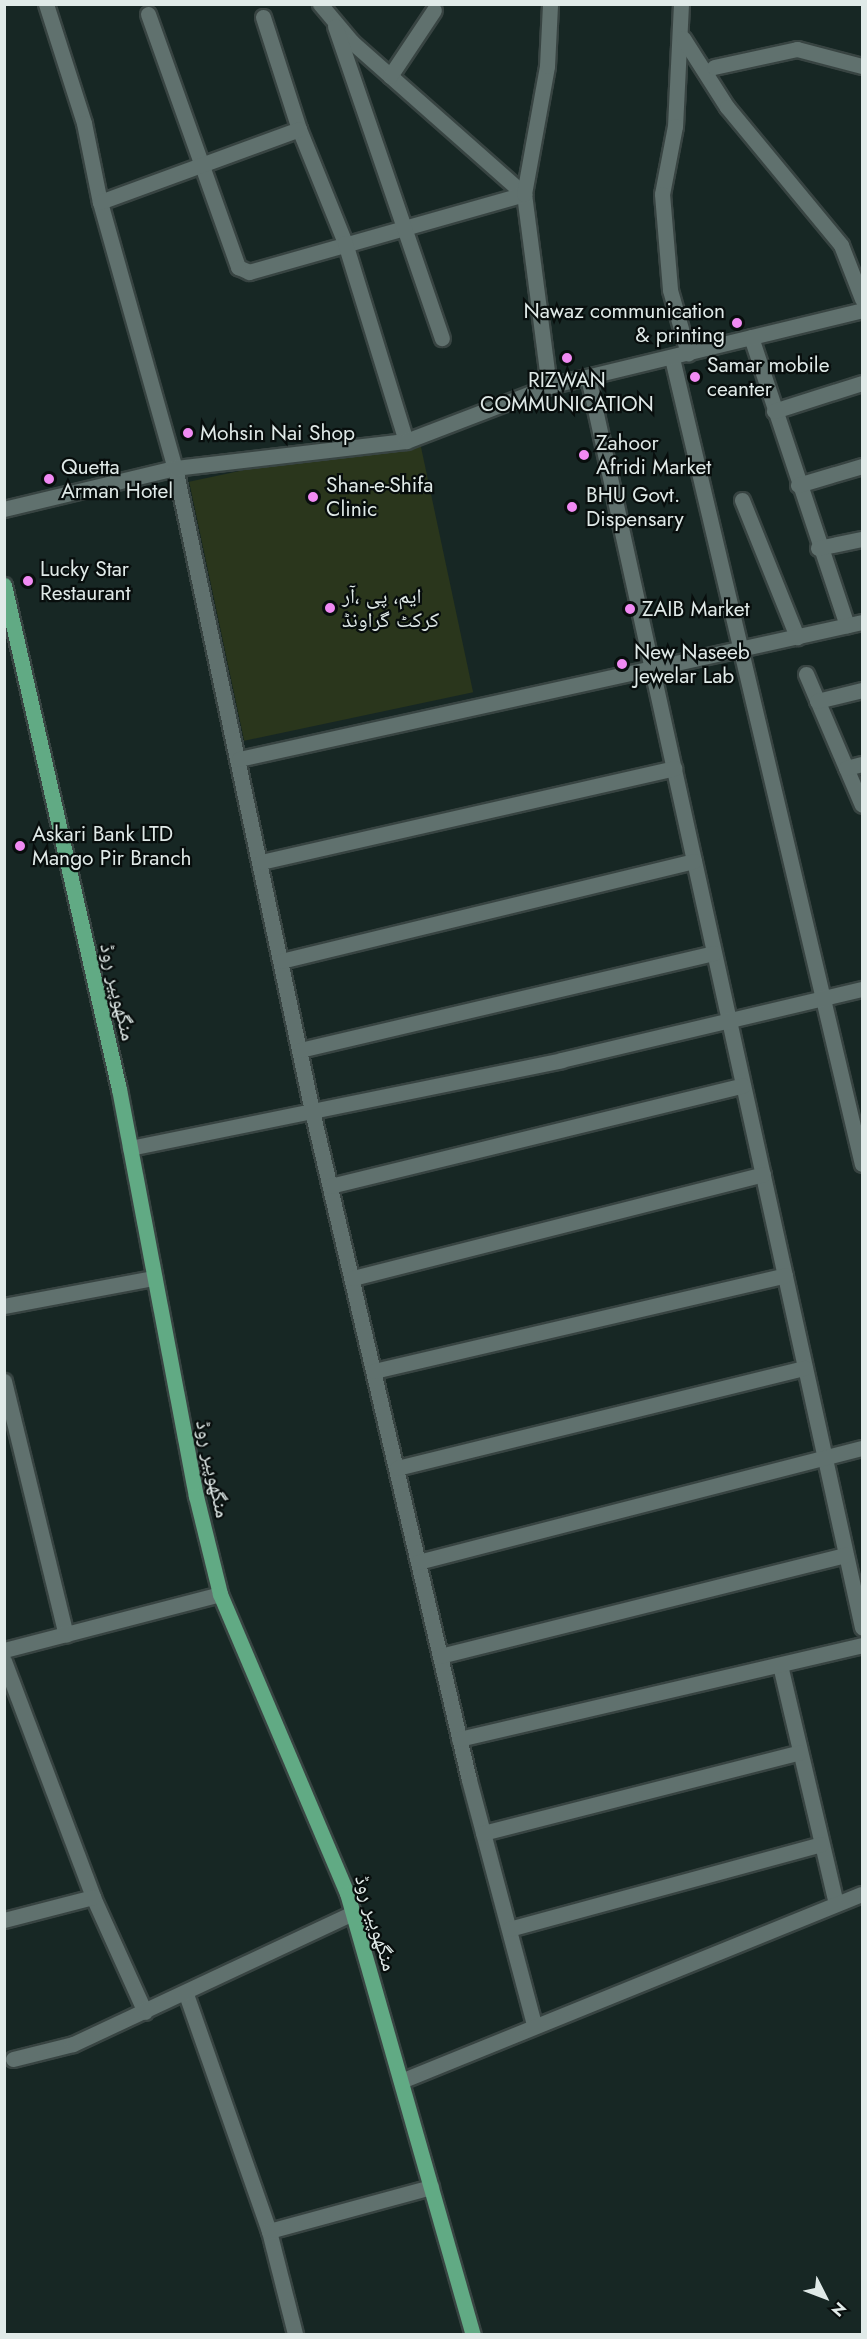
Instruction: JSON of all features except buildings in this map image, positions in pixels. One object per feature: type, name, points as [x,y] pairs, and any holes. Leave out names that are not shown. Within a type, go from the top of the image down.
[{"type":"main road","name":"منگھوپیر روڈ","points":[[4,585],[130,1148],[154,1278],[220,1594],[353,1913],[473,2334]]},
{"type":"street","points":[[46,4],[84,123],[100,202],[175,468],[261,862],[312,1111],[459,1739],[534,2025]]},
{"type":"street","points":[[320,4],[334,24],[524,194]]},
{"type":"street","points":[[549,386],[524,194],[547,66],[550,4]]},
{"type":"street","points":[[681,4],[683,38],[662,194],[670,290],[688,353]]},
{"type":"street","points":[[390,76],[434,10]]},
{"type":"street","points":[[148,14],[200,168],[241,270],[345,243],[401,225],[524,194]]},
{"type":"street","points":[[263,17],[299,129],[345,243],[406,441]]},
{"type":"street","points":[[334,24],[401,225],[442,338]]},
{"type":"street","points":[[683,38],[727,107],[841,245],[862,299]]},
{"type":"street","points":[[714,68],[797,49],[862,66]]},
{"type":"street","points":[[100,202],[200,168],[299,129]]},
{"type":"street","points":[[4,510],[175,468],[406,441],[549,386],[672,358],[862,310]]},
{"type":"street","points":[[751,337],[818,548],[847,625]]},
{"type":"street","points":[[672,358],[825,998],[862,1164]]},
{"type":"street","points":[[588,377],[862,1627]]},
{"type":"street","points":[[774,411],[862,383]]},
{"type":"street","points":[[798,485],[862,466]]},
{"type":"street","points":[[742,500],[797,637]]},
{"type":"street","points":[[818,548],[862,539]]},
{"type":"street","points":[[239,759],[862,622]]},
{"type":"street","points":[[806,674],[862,805]]},
{"type":"street","points":[[817,700],[862,690]]},
{"type":"street","points":[[846,768],[862,764]]},
{"type":"street","points":[[261,862],[674,768]]},
{"type":"street","points":[[281,961],[694,861]]},
{"type":"street","points":[[300,1050],[714,953]]},
{"type":"street","points":[[130,1148],[729,1021],[862,989]]},
{"type":"street","points":[[330,1186],[743,1085]]},
{"type":"street","points":[[352,1278],[763,1174]]},
{"type":"street","points":[[374,1371],[785,1275]]},
{"type":"street","points":[[4,1306],[154,1278]]},
{"type":"street","points":[[396,1468],[805,1368]]},
{"type":"street","points":[[4,1381],[66,1635]]},
{"type":"street","points":[[418,1562],[862,1448]]},
{"type":"street","points":[[440,1656],[846,1555]]},
{"type":"street","points":[[4,1650],[220,1594]]},
{"type":"street","points":[[459,1739],[862,1645]]},
{"type":"street","points":[[4,1661],[93,1897],[145,2012]]},
{"type":"street","points":[[780,1665],[836,1904]]},
{"type":"street","points":[[483,1833],[800,1752]]},
{"type":"street","points":[[509,1929],[821,1844]]},
{"type":"street","points":[[401,2081],[534,2025],[862,1894]]},
{"type":"street","points":[[4,1920],[93,1897]]},
{"type":"street","points":[[13,2059],[73,2044],[186,1994],[353,1913]]},
{"type":"street","points":[[186,1994],[269,2231],[295,2334]]},
{"type":"street","points":[[269,2231],[431,2187]]},
{"type":"green space","points":[[418,433],[473,692],[244,741],[189,482]]},
{"type":"place","name":"Nawaz communication & printing","points":[[737,323]]},
{"type":"place","name":"RIZWAN COMMUNICATION","points":[[567,358]]},
{"type":"place","name":"Samar mobile ceanter","points":[[695,377]]},
{"type":"place","name":"Mohsin Nai Shop","points":[[188,433]]},
{"type":"place","name":"Zahoor Afridi Market","points":[[584,455]]},
{"type":"place","name":"Quetta Arman Hotel","points":[[49,479]]},
{"type":"place","name":"Shan-e-Shifa Clinic","points":[[313,497]]},
{"type":"place","name":"BHU Govt. Dispensary","points":[[572,507]]},
{"type":"place","name":"Lucky Star Restaurant","points":[[28,581]]},
{"type":"place","name":"ایم، پی ،آر کرکٹ گراونڈ","points":[[330,608]]},
{"type":"place","name":"ZAIB Market","points":[[630,609]]},
{"type":"place","name":"New Naseeb Jewelar Lab","points":[[622,664]]},
{"type":"place","name":"Askari Bank LTD Mango Pir Branch","points":[[20,846]]}]
